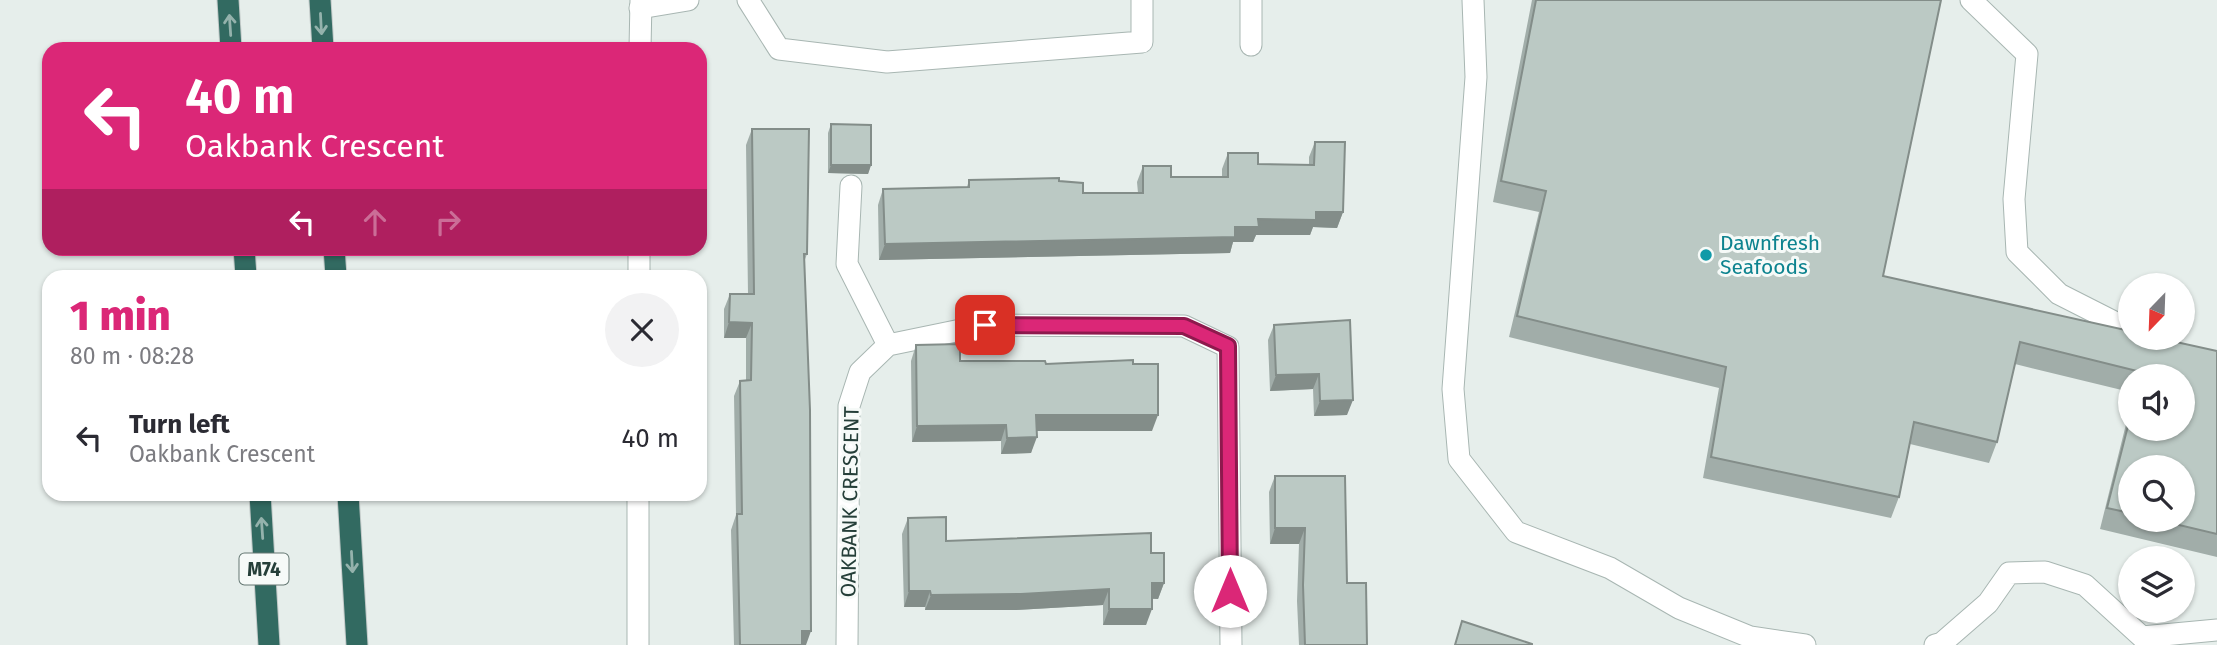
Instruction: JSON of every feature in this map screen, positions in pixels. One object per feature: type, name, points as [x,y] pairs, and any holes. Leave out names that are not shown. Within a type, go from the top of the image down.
[{"type":"highway","points":[[228,0],[231,42]]},
{"type":"highway","points":[[320,0],[323,42]]},
{"type":"highway","name":"M74","points":[[260,501],[269,645]]},
{"type":"highway","points":[[348,501],[357,645]]},
{"type":"street","points":[[640,42],[640,4],[688,0]]},
{"type":"street","points":[[748,0],[779,48],[887,62],[1142,42],[1142,0]]},
{"type":"street","points":[[1251,0],[1251,45]]},
{"type":"street","points":[[1473,0],[1476,77],[1453,389],[1459,459],[1516,533],[1610,568],[1679,608],[1750,637],[1805,645]]},
{"type":"street","points":[[1970,0],[2027,54],[2014,199],[2017,252],[2059,294],[2118,324]]},
{"type":"street","points":[[851,186],[848,264],[888,345],[985,325],[1184,326],[1228,346],[1231,645]]},
{"type":"street","name":"OAKBANK CRESCENT","points":[[847,645],[849,407],[860,372],[888,345]]},
{"type":"street","points":[[638,501],[638,645]]},
{"type":"street","points":[[1935,645],[1942,643],[1989,603],[2009,573],[2045,572],[2085,585],[2142,637],[2217,630]]},
{"type":"building","name":"Dawnfresh Seafoods","points":[[1536,0],[1941,0],[1883,276],[2118,328],[2118,350],[2195,350],[2195,346],[2217,351],[2217,534],[2195,529],[2195,455],[2121,455],[2124,441],[2195,441],[2195,364],[2118,364],[2118,366],[2020,342],[1997,442],[1914,422],[1899,497],[1711,457],[1726,367],[1517,316],[1546,191],[1501,181]]},
{"type":"building","points":[[831,124],[871,125],[871,165],[831,165]]},
{"type":"building","points":[[752,129],[809,129],[807,254],[804,254],[810,410],[811,631],[802,631],[802,645],[740,645],[737,514],[742,514],[740,381],[751,380],[752,323],[729,322],[730,294],[754,294]]},
{"type":"building","points":[[1315,142],[1345,142],[1343,212],[1316,212],[1316,220],[1258,219],[1259,227],[1235,227],[1235,237],[885,244],[883,189],[969,187],[969,180],[1059,178],[1059,181],[1083,183],[1083,193],[1143,193],[1143,166],[1171,166],[1171,177],[1228,177],[1228,153],[1258,153],[1258,164],[1314,165]]},
{"type":"building","points":[[1350,320],[1353,400],[1320,401],[1319,374],[1276,375],[1274,325]]},
{"type":"building","points":[[960,344],[960,361],[1045,361],[1046,364],[1133,360],[1133,364],[1158,364],[1158,415],[1036,415],[1037,437],[1007,438],[1006,425],[917,426],[916,345]]},
{"type":"building","name":"Dawnfresh Seafoods","points":[[2118,465],[2118,510],[2107,508]]},
{"type":"building","points":[[1275,476],[1345,476],[1347,583],[1366,583],[1367,645],[1305,645],[1305,528],[1275,528]]},
{"type":"building","points":[[946,517],[946,541],[1151,533],[1151,553],[1164,553],[1164,583],[1152,583],[1152,609],[1109,609],[1109,589],[931,595],[930,591],[909,591],[908,518]]},
{"type":"building","points":[[1462,621],[1532,644],[1532,645],[1455,645]]},
{"type":"place","name":"Dawnfresh Seafoods","points":[[1706,255]]},
{"type":"route","points":[[985,325],[1184,326],[1228,346],[1230,591]]}]
